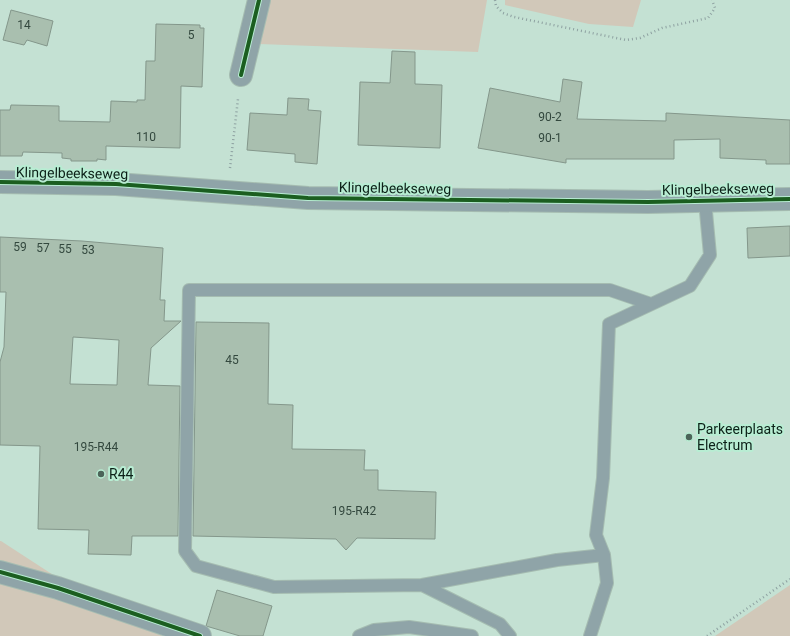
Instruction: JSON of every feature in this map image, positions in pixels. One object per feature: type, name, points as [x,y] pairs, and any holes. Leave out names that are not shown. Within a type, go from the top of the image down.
[{"type":"street","points":[[241,75],[259,0]]},
{"type":"street","name":"Klingelbeekseweg","points":[[0,182],[116,184],[308,198],[705,201],[790,199]]},
{"type":"street","points":[[0,572],[58,588],[200,636]]},
{"type":"lane","points":[[590,636],[606,583],[604,556],[596,535],[603,478],[609,324],[690,286],[710,255],[705,201]]},
{"type":"lane","points":[[604,556],[557,560],[422,585],[274,587],[196,566],[185,550],[189,290],[610,290],[651,304]]},
{"type":"lane","points":[[422,585],[500,624],[510,636]]},
{"type":"lane","points":[[358,636],[374,630],[410,627],[472,636]]},
{"type":"path","points":[[495,0],[496,6],[504,13],[514,17],[626,40],[640,38],[662,28],[708,18],[715,8],[712,0]]},
{"type":"path","points":[[227,193],[241,75]]},
{"type":"path","points":[[707,636],[790,579]]},
{"type":"shaded area","points":[[268,0],[487,0],[478,52],[259,44]]},
{"type":"shaded area","points":[[505,0],[641,0],[633,27],[589,24],[505,5]]},
{"type":"shaded area","points":[[1,541],[61,580],[0,564]]},
{"type":"shaded area","points":[[0,578],[98,607],[163,636],[0,636]]},
{"type":"shaded area","points":[[790,585],[790,636],[715,636]]},
{"type":"building","points":[[11,10],[53,21],[47,46],[27,40],[24,45],[3,40]]},
{"type":"building","points":[[156,24],[200,25],[200,28],[204,28],[202,87],[181,86],[180,148],[106,146],[106,160],[97,159],[97,161],[71,161],[71,159],[62,158],[62,153],[23,152],[22,156],[0,156],[0,110],[10,110],[11,105],[59,106],[59,121],[110,122],[111,101],[137,102],[137,100],[145,100],[146,61],[155,61]]},
{"type":"building","points":[[392,51],[415,52],[415,84],[442,85],[440,148],[358,145],[360,82],[390,83]]},
{"type":"building","points":[[563,79],[582,82],[577,119],[666,121],[666,113],[790,120],[790,164],[766,164],[766,160],[720,158],[720,139],[674,140],[674,159],[566,159],[566,163],[478,148],[490,88],[560,102]]},
{"type":"building","points":[[288,98],[309,99],[308,110],[321,111],[317,164],[295,162],[295,154],[247,150],[250,113],[287,115]]},
{"type":"building","points":[[790,226],[790,256],[748,258],[747,228]]},
{"type":"building","points":[[0,237],[82,241],[163,248],[160,300],[165,300],[164,321],[181,321],[151,348],[148,385],[180,386],[178,536],[132,536],[131,555],[88,554],[89,530],[38,529],[40,446],[0,445],[0,362],[4,347],[6,292],[0,292]],"holes":[[[73,337],[119,340],[117,385],[70,384]]]},
{"type":"building","points":[[196,322],[269,323],[268,404],[293,405],[292,449],[365,450],[364,470],[378,470],[378,490],[436,492],[435,539],[357,538],[346,550],[336,539],[193,536]]},
{"type":"building","points":[[217,590],[272,606],[263,636],[240,636],[206,626]]},
{"type":"cycle path","points":[[241,75],[259,0]]},
{"type":"cycle path","points":[[0,182],[116,184],[308,198],[648,202],[790,199]]},
{"type":"cycle path","points":[[0,572],[58,588],[200,636]]},
{"type":"place","name":"Parkeerplaats Electrum","points":[[689,437]]},
{"type":"place","name":"R44","points":[[101,474]]}]
